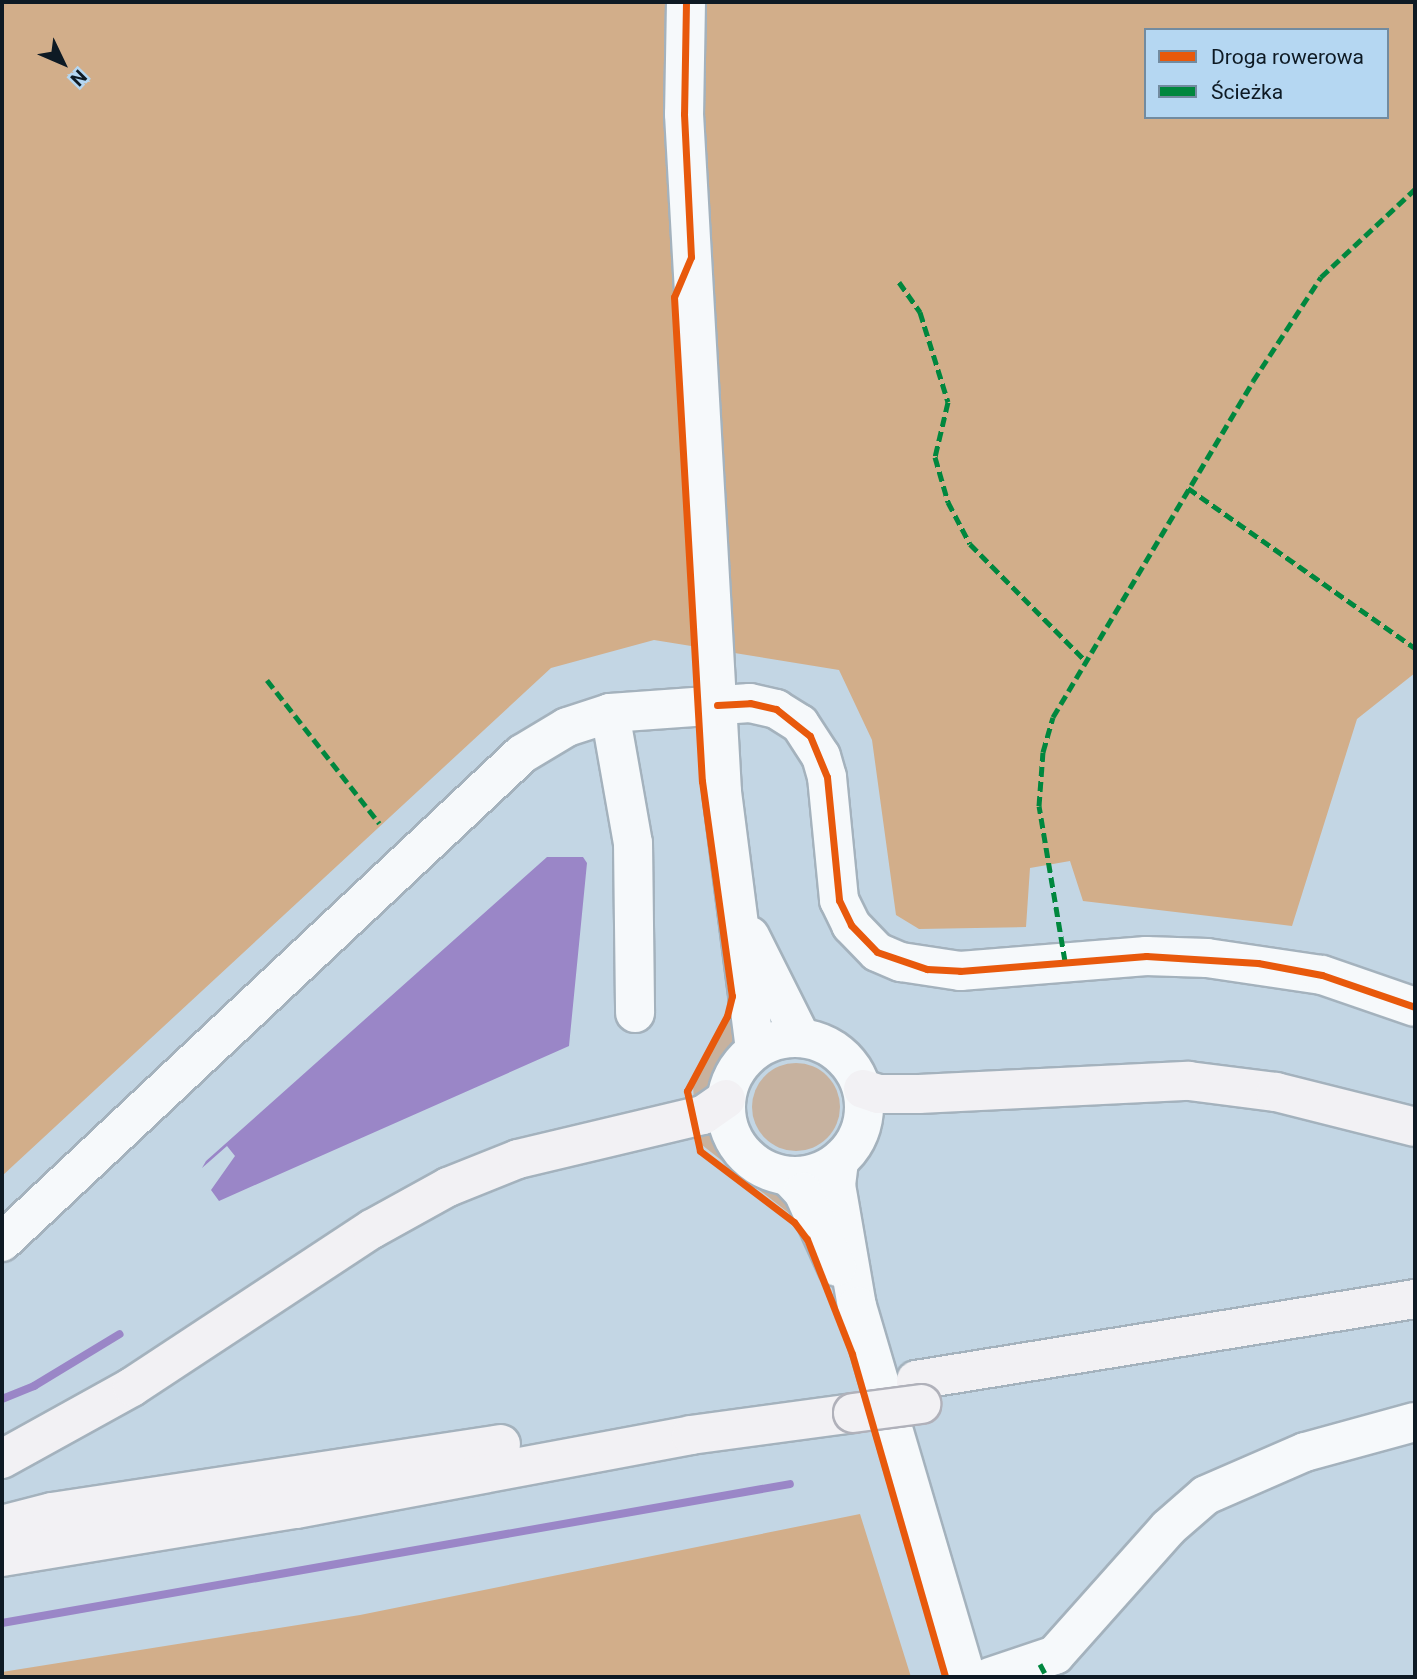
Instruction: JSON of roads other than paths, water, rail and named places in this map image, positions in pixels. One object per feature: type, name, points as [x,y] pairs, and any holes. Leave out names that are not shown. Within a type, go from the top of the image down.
[{"type":"main road","points":[[863,1089],[878,1094],[919,1094],[1189,1081],[1276,1093],[1415,1127]]},
{"type":"main road","points":[[2,1459],[132,1387],[372,1229],[448,1187],[518,1159],[703,1115],[726,1099]]},
{"type":"main road","points":[[918,1392],[1415,1298]]},
{"type":"main road","points":[[2,1525],[52,1512],[1415,1325]]},
{"type":"main road","points":[[2,1557],[296,1509],[691,1435],[851,1402]]},
{"type":"street","points":[[686,2],[684,114],[716,705],[725,824],[740,912],[755,1050]]},
{"type":"street","points":[[2,1242],[522,754],[567,727],[610,713],[750,703],[776,709],[810,736],[827,777],[839,900],[851,925],[877,952],[927,969],[960,971],[1146,956],[1220,959],[1322,975],[1415,1007]]},
{"type":"street","points":[[610,713],[633,843],[635,1013]]},
{"type":"street","points":[[740,912],[801,1038]]},
{"type":"street","points":[[857,1306],[803,1192],[789,1177],[769,1171],[741,1150],[729,1126],[726,1099],[738,1067],[755,1050],[782,1039],[801,1038],[823,1043],[843,1056],[863,1089],[865,1110],[859,1134],[839,1161],[836,1185],[857,1306],[966,1677]]},
{"type":"street","points":[[789,1177],[839,1161]]},
{"type":"street","points":[[990,1677],[1055,1655],[1168,1528],[1206,1495],[1306,1452],[1415,1422]]},
{"type":"waterway","points":[[2,1399],[34,1386],[120,1334]]},
{"type":"waterway","points":[[2,1623],[790,1484]]}]
